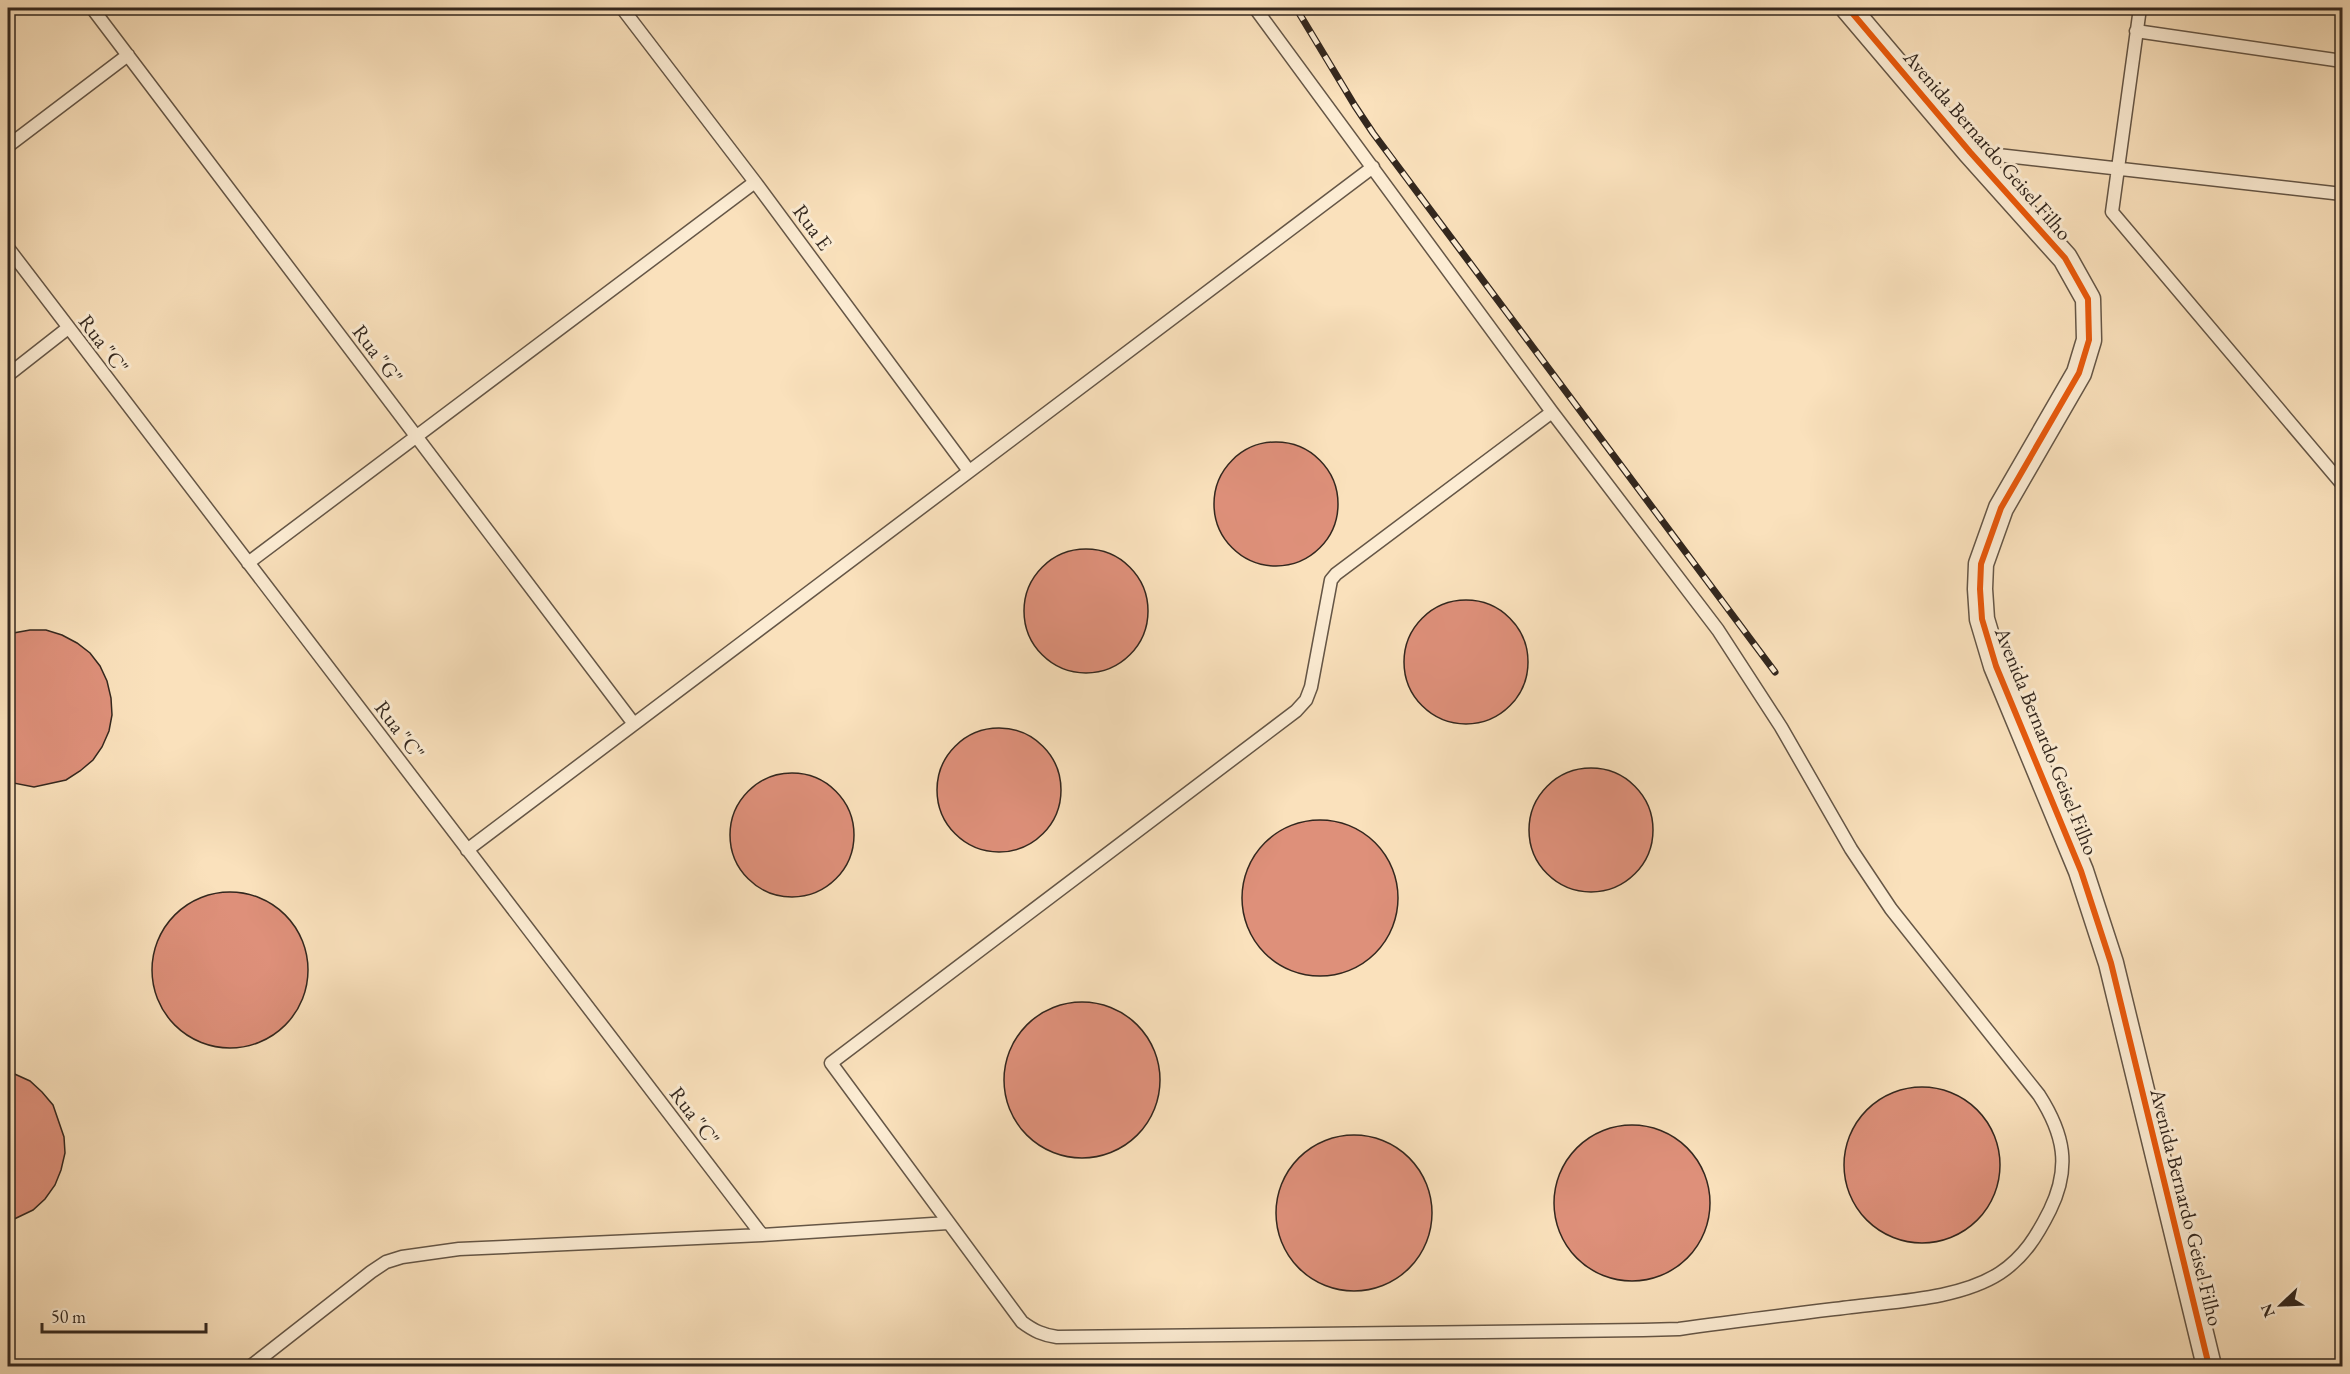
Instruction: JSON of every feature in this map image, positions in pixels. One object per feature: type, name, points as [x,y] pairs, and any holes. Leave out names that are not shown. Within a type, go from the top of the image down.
[{"type":"street","name":"Avenida Bernardo Geisel Filho","points":[[1848,8],[1970,152],[2066,258],[2088,298],[2089,340],[2079,373],[2001,508],[1989,537],[1981,564],[1982,619],[1996,666],[2097,915],[2111,963],[2209,1366]]},
{"type":"lane","name":"Rua \"G\"","points":[[92,8],[634,724]]},
{"type":"lane","name":"Rua E","points":[[622,8],[755,182],[969,471]]},
{"type":"lane","points":[[1255,8],[1552,412],[1718,630],[1782,727],[1851,849],[1885,900],[2047,1108],[2060,1138],[2063,1168],[2057,1196],[2031,1246],[1998,1274],[1972,1287],[1904,1300],[1679,1329],[1044,1336],[1022,1322],[831,1063],[1296,711],[1306,700],[1311,687],[1331,580],[1336,574],[1552,412]]},
{"type":"lane","points":[[2140,8],[2112,212],[2343,484]]},
{"type":"lane","points":[[2136,31],[2343,61]]},
{"type":"lane","points":[[8,146],[128,55]]},
{"type":"lane","points":[[1970,152],[2343,194]]},
{"type":"lane","points":[[467,850],[1372,167]]},
{"type":"lane","points":[[248,563],[755,182]]},
{"type":"lane","name":"Rua \"C\"","points":[[8,248],[762,1235]]},
{"type":"lane","points":[[8,375],[68,328]]},
{"type":"lane","points":[[251,1366],[371,1272],[386,1262],[402,1257],[459,1249],[762,1235],[948,1223]]},
{"type":"building","points":[[1276,442],[1300,447],[1320,460],[1333,480],[1338,504],[1333,528],[1320,548],[1300,561],[1276,566],[1252,561],[1232,548],[1219,528],[1214,504],[1219,480],[1232,460],[1252,447]]},
{"type":"building","points":[[1086,549],[1110,554],[1130,567],[1143,587],[1148,611],[1143,635],[1130,655],[1110,668],[1086,673],[1062,668],[1042,655],[1029,635],[1024,611],[1029,587],[1042,567],[1062,554]]},
{"type":"building","points":[[1466,600],[1490,605],[1510,618],[1523,638],[1528,662],[1523,686],[1510,706],[1490,719],[1466,724],[1442,719],[1422,706],[1409,686],[1404,662],[1409,638],[1422,618],[1442,605]]},
{"type":"building","points":[[46,630],[62,635],[90,653],[100,666],[107,681],[112,715],[109,731],[93,760],[66,780],[34,787],[8,782],[8,634]]},
{"type":"building","points":[[999,728],[1023,733],[1043,746],[1056,766],[1061,790],[1056,814],[1043,834],[1023,847],[999,852],[975,847],[955,834],[942,814],[937,790],[942,766],[955,746],[975,733]]},
{"type":"building","points":[[1591,768],[1615,773],[1635,786],[1648,806],[1653,830],[1648,854],[1635,874],[1615,887],[1591,892],[1567,887],[1547,874],[1534,854],[1529,830],[1534,806],[1547,786],[1567,773]]},
{"type":"building","points":[[792,773],[816,778],[836,791],[849,811],[854,835],[849,859],[836,879],[816,892],[792,897],[768,892],[748,879],[735,859],[730,835],[735,811],[748,791],[768,778]]},
{"type":"building","points":[[1320,820],[1335,821],[1350,826],[1375,843],[1392,868],[1397,883],[1397,913],[1392,928],[1375,953],[1350,970],[1335,975],[1320,976],[1305,975],[1290,970],[1265,953],[1248,928],[1243,913],[1242,898],[1243,883],[1248,868],[1265,843],[1290,826],[1305,821]]},
{"type":"building","points":[[230,892],[245,893],[260,898],[285,915],[302,940],[307,955],[307,985],[302,1000],[285,1025],[260,1042],[245,1047],[230,1048],[215,1047],[200,1042],[175,1025],[158,1000],[153,985],[152,970],[153,955],[158,940],[175,915],[200,898],[215,893]]},
{"type":"building","points":[[1082,1002],[1097,1003],[1112,1008],[1137,1025],[1154,1050],[1159,1065],[1159,1095],[1154,1110],[1137,1135],[1112,1152],[1097,1157],[1082,1158],[1067,1157],[1052,1152],[1027,1135],[1010,1110],[1005,1095],[1004,1080],[1005,1065],[1010,1050],[1027,1025],[1052,1008],[1067,1003]]},
{"type":"building","points":[[8,1071],[30,1081],[53,1105],[64,1137],[65,1153],[55,1185],[45,1199],[33,1210],[8,1222]]},
{"type":"building","points":[[1922,1087],[1937,1088],[1952,1093],[1977,1110],[1994,1135],[1999,1150],[1999,1180],[1994,1195],[1977,1220],[1952,1237],[1937,1242],[1922,1243],[1907,1242],[1892,1237],[1867,1220],[1850,1195],[1845,1180],[1844,1165],[1845,1150],[1850,1135],[1867,1110],[1892,1093],[1907,1088]]},
{"type":"building","points":[[1632,1125],[1647,1126],[1662,1131],[1687,1148],[1704,1173],[1709,1188],[1709,1218],[1704,1233],[1687,1258],[1662,1275],[1647,1280],[1632,1281],[1617,1280],[1602,1275],[1577,1258],[1560,1233],[1555,1218],[1554,1203],[1555,1188],[1560,1173],[1577,1148],[1602,1131],[1617,1126]]},
{"type":"building","points":[[1354,1135],[1369,1136],[1384,1141],[1409,1158],[1426,1183],[1431,1198],[1431,1228],[1426,1243],[1409,1268],[1384,1285],[1369,1290],[1354,1291],[1339,1290],[1324,1285],[1299,1268],[1282,1243],[1277,1228],[1276,1213],[1277,1198],[1282,1183],[1299,1158],[1324,1141],[1339,1136]]},
{"type":"railway","points":[[1296,8],[1373,133],[1775,672]]},
{"type":"cycle path","points":[[1848,8],[1970,152],[2065,258],[2088,299],[2089,340],[2079,373],[2001,508],[1981,564],[1982,619],[1996,666],[2081,871],[2111,963],[2209,1366]]}]
